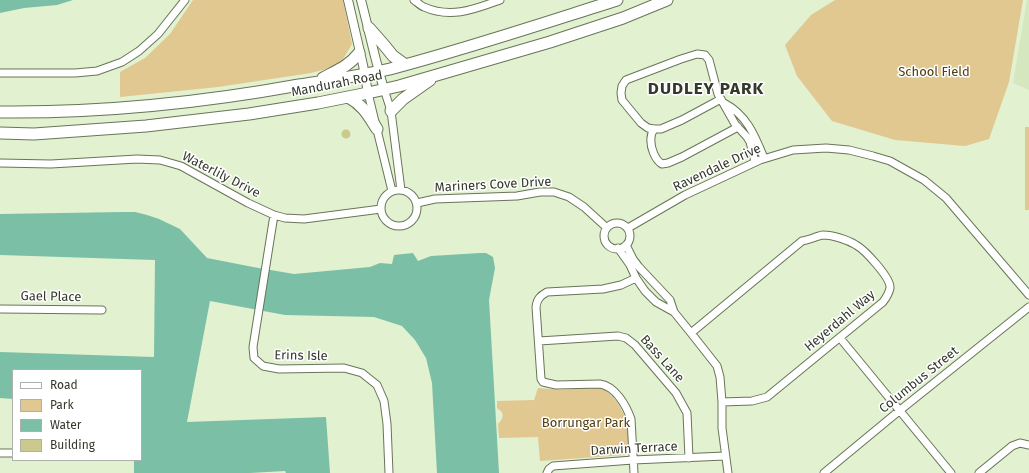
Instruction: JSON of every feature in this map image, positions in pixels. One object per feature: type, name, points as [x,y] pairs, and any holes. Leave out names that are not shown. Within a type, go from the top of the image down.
[{"type":"highway","name":"Mandurah Road","points":[[0,112],[40,113],[114,109],[182,103],[248,94],[364,74],[473,46],[617,0]]},
{"type":"highway","name":"Mandurah Road","points":[[0,132],[34,134],[146,126],[249,114],[384,90],[550,42],[623,18],[668,0]]},
{"type":"highway","points":[[369,28],[393,56],[404,64]]},
{"type":"highway","points":[[314,83],[342,69],[359,53]]},
{"type":"highway","points":[[391,110],[403,99],[437,75]]},
{"type":"highway","points":[[348,97],[356,101],[363,108],[377,130]]},
{"type":"street","points":[[0,73],[97,72],[122,62],[139,51],[158,34],[185,0]]},
{"type":"street","points":[[348,0],[368,93],[392,191]]},
{"type":"street","points":[[361,0],[369,28],[378,71],[391,110],[402,190]]},
{"type":"street","points":[[414,0],[423,7],[449,13],[462,12],[500,0]]},
{"type":"street","points":[[723,101],[682,120],[654,129],[648,128],[641,123],[622,100],[621,93],[622,86],[626,80],[697,54],[705,55],[709,60],[718,94],[723,101],[726,110],[735,124],[747,136],[755,162]]},
{"type":"street","points":[[723,101],[746,120],[764,158]]},
{"type":"street","points":[[654,129],[650,137],[651,144],[654,155],[659,163],[662,164],[682,157],[738,127]]},
{"type":"street","name":"Ravendale Drive","points":[[628,228],[685,195],[764,158],[793,150],[826,148],[849,150],[890,161],[924,180],[946,198],[1029,295]]},
{"type":"street","name":"Waterlily Drive","points":[[0,163],[51,164],[137,159],[160,160],[181,166],[248,203],[274,215],[285,218],[304,219],[381,209]]},
{"type":"street","points":[[402,190],[408,192],[414,197],[417,203],[418,211],[410,224],[395,226],[388,222],[383,216],[381,209],[382,201],[387,194],[392,191],[402,190]]},
{"type":"street","name":"Mariners Cove Drive","points":[[417,203],[435,199],[517,196],[540,192],[554,192],[574,200],[607,228]]},
{"type":"street","name":"Erins Isle","points":[[274,215],[253,347],[254,358],[263,366],[279,369],[344,368],[362,373],[377,385],[384,400],[389,473]]},
{"type":"street","points":[[613,224],[622,224],[628,228],[630,239],[626,245],[618,248],[610,246],[605,240],[604,235],[607,228],[613,224]]},
{"type":"street","name":"Heyerdahl Way","points":[[691,333],[802,242],[823,235],[839,238],[856,244],[864,250],[887,277],[890,287],[888,295],[883,302],[766,397],[752,401],[722,402]]},
{"type":"street","points":[[626,245],[639,267],[670,300],[674,312],[717,366],[720,377],[722,428],[728,473]]},
{"type":"street","points":[[618,248],[630,265],[644,291],[656,302],[674,312]]},
{"type":"street","points":[[634,473],[631,419],[620,400],[611,389],[600,384],[556,385],[543,382],[541,379],[536,307],[540,296],[547,292],[603,289],[621,285],[636,278]]},
{"type":"street","name":"Columbus Street","points":[[824,473],[1029,307]]},
{"type":"street","name":"Gael Place","points":[[0,309],[102,310]]},
{"type":"street","name":"Bass Lane","points":[[539,341],[618,336],[626,338],[635,345],[676,393],[687,413],[689,458]]},
{"type":"street","points":[[840,338],[951,473]]},
{"type":"street","points":[[979,473],[1012,446],[1020,443],[1029,445]]},
{"type":"street","points":[[0,453],[12,453]]},
{"type":"street","name":"Darwin Terrace","points":[[547,473],[553,466],[633,460],[726,456]]},
{"type":"shaded area","points":[[1027,0],[1029,0],[1029,90],[1013,83]]},
{"type":"green space","points":[[193,0],[343,0],[352,44],[342,61],[334,67],[311,73],[218,87],[120,97],[120,72],[145,58],[170,34]]},
{"type":"green space","name":"School Field","points":[[835,0],[1023,0],[1009,82],[989,139],[965,146],[895,140],[832,121],[797,76],[785,45],[811,15]]},
{"type":"green space","points":[[1025,127],[1029,127],[1029,210],[1025,210]]},
{"type":"green space","name":"Borrungar Park","points":[[538,388],[561,390],[604,388],[617,402],[627,420],[629,449],[625,455],[540,461],[538,437],[499,438],[498,424],[502,420],[503,416],[497,408],[497,401],[534,400]]},
{"type":"water","points":[[0,0],[73,0],[57,5],[24,8],[0,13]]},
{"type":"water","points":[[135,212],[159,219],[180,229],[207,258],[294,274],[370,267],[380,263],[392,264],[394,255],[413,253],[418,261],[431,256],[486,253],[493,257],[495,268],[489,300],[499,473],[437,473],[432,383],[426,358],[415,340],[402,326],[374,317],[285,315],[210,301],[187,422],[326,417],[330,473],[286,473],[285,471],[250,473],[134,473],[134,461],[142,461],[142,369],[12,369],[12,399],[0,398],[0,352],[154,357],[155,260],[0,255],[0,214]]},
{"type":"building","points":[[346,129],[351,134],[346,139],[341,134]]},
{"type":"district","name":"DUDLEY PARK","points":[[706,89]]}]
